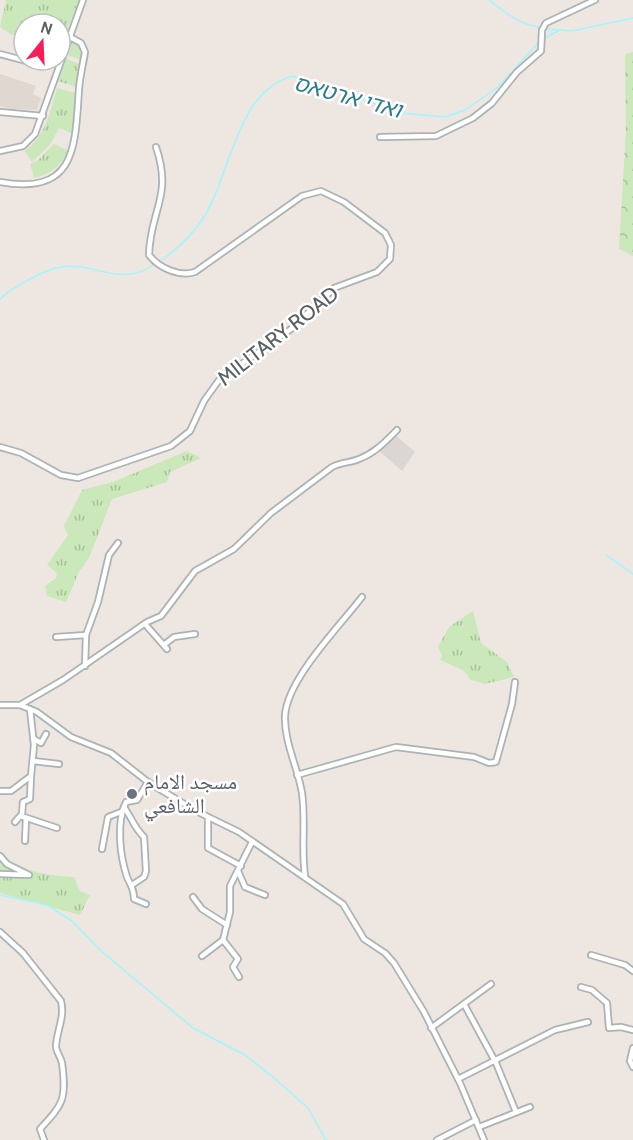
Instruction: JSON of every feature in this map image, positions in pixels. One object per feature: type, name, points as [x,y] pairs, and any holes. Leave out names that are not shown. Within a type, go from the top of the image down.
[{"type":"street","points":[[72,31],[83,0]]},
{"type":"street","points":[[380,137],[436,136],[473,118],[492,103],[517,72],[541,51],[542,30],[546,23],[595,0]]},
{"type":"street","points":[[0,182],[22,185],[41,182],[63,167],[73,152],[85,52],[81,43],[72,38]]},
{"type":"street","points":[[0,151],[15,149],[29,141],[43,116],[58,72]]},
{"type":"street","points":[[0,112],[43,116]]},
{"type":"street","name":"MILITARY ROAD","points":[[0,447],[21,453],[61,475],[78,478],[171,446],[190,432],[207,395],[219,380],[291,329],[334,288],[377,272],[390,259],[391,245],[382,230],[331,194],[315,191],[302,196],[195,272],[181,274],[167,269],[149,255],[163,189],[163,169],[156,147]]},
{"type":"street","points":[[20,705],[161,616],[195,571],[234,549],[271,513],[332,467],[341,462],[357,460],[376,451],[397,430]]},
{"type":"street","points":[[84,666],[86,635],[98,602],[109,555],[118,543]]},
{"type":"street","points":[[305,876],[302,854],[305,828],[285,715],[299,676],[362,597]]},
{"type":"street","points":[[145,624],[166,646],[174,637],[195,634]]},
{"type":"street","points":[[56,637],[86,635]]},
{"type":"street","points":[[297,775],[396,747],[474,757],[489,763],[496,762],[512,704],[515,682]]},
{"type":"street","points":[[0,705],[20,705],[30,709],[71,737],[111,753],[148,782],[208,818],[239,832],[344,904],[364,939],[390,957],[458,1079],[484,1140]]},
{"type":"street","points":[[25,841],[23,802],[30,799],[34,740],[30,709]]},
{"type":"street","points":[[34,740],[41,743],[46,734]]},
{"type":"street","points":[[33,761],[58,764]]},
{"type":"street","points":[[0,791],[11,791],[31,776]]},
{"type":"street","points":[[146,904],[134,899],[132,885],[128,878],[122,849],[122,809],[126,802],[137,800],[148,782]]},
{"type":"street","points":[[102,849],[108,817],[122,809]]},
{"type":"street","points":[[122,809],[132,818],[134,828],[144,837],[146,871],[144,877],[132,885]]},
{"type":"street","points":[[15,822],[24,817],[57,828]]},
{"type":"street","points":[[208,818],[208,848],[239,869],[245,887],[265,895]]},
{"type":"street","points":[[202,956],[223,940],[232,898],[230,886],[252,842]]},
{"type":"street","points":[[0,856],[7,864],[29,875],[0,874]]},
{"type":"street","points":[[193,897],[202,909],[227,925]]},
{"type":"street","points":[[0,932],[23,953],[62,1000],[62,1025],[58,1033],[56,1048],[62,1063],[64,1100],[62,1106],[40,1129],[40,1136],[44,1140]]},
{"type":"street","points":[[223,940],[238,959],[234,967],[239,977]]},
{"type":"street","points":[[591,955],[625,965],[633,971]]},
{"type":"street","points":[[431,1028],[491,984]]},
{"type":"street","points":[[581,987],[592,990],[607,1002],[609,1028],[621,1026],[633,1030]]},
{"type":"street","points":[[464,1004],[495,1061],[516,1112]]},
{"type":"street","points":[[458,1079],[555,1030],[588,1022]]},
{"type":"street","points":[[633,1048],[630,1061],[633,1067]]},
{"type":"street","points":[[479,1127],[530,1107]]},
{"type":"street","points":[[437,1140],[476,1120]]},
{"type":"shaded area","points":[[0,74],[36,86],[33,94],[41,98],[37,110],[10,109],[0,106]]},
{"type":"shaded area","points":[[395,435],[415,452],[402,471],[377,449]]},
{"type":"green space","points":[[6,0],[79,0],[72,17],[72,12],[12,12],[12,35],[0,27]]},
{"type":"green space","points":[[72,42],[82,49],[81,60],[72,57]]},
{"type":"green space","points":[[633,52],[633,256],[619,249],[626,130],[625,54]]},
{"type":"green space","points":[[72,61],[81,65],[77,87],[57,81],[60,72],[72,72]]},
{"type":"green space","points":[[57,88],[75,93],[73,134],[59,128],[50,145],[32,162],[25,151],[43,131]]},
{"type":"green space","points":[[54,144],[69,151],[54,169],[34,178],[30,164],[38,160]]},
{"type":"green space","points":[[187,451],[201,458],[170,472],[167,482],[112,499],[89,558],[79,572],[66,602],[47,596],[45,586],[56,578],[57,573],[47,565],[68,535],[64,526],[82,490],[113,482]]},
{"type":"green space","points":[[473,611],[481,643],[507,662],[514,677],[485,684],[471,680],[463,670],[440,660],[442,656],[438,647],[449,627]]},
{"type":"green space","points":[[0,854],[35,872],[74,877],[80,891],[90,895],[80,915],[0,893]]},
{"type":"waterway","points":[[489,0],[520,21],[536,27],[557,30]]},
{"type":"waterway","name":"ואדי ארטאס","points":[[543,39],[560,30],[572,31],[633,18]]},
{"type":"waterway","name":"ואדי ארטאס","points":[[159,262],[182,243],[202,220],[212,202],[246,117],[258,99],[274,85],[293,76],[402,113],[445,117],[465,110],[498,87],[539,42]]},
{"type":"waterway","name":"ואדי ארטאס","points":[[0,299],[29,280],[61,267],[73,266],[107,273],[130,274],[143,271],[155,264]]},
{"type":"waterway","points":[[606,555],[633,574]]},
{"type":"waterway","points":[[0,895],[47,905],[72,921],[100,950],[193,1028],[245,1055],[273,1077],[308,1108],[326,1140]]},
{"type":"place","name":"مسجد الامام الشافعي","points":[[132,794]]}]
